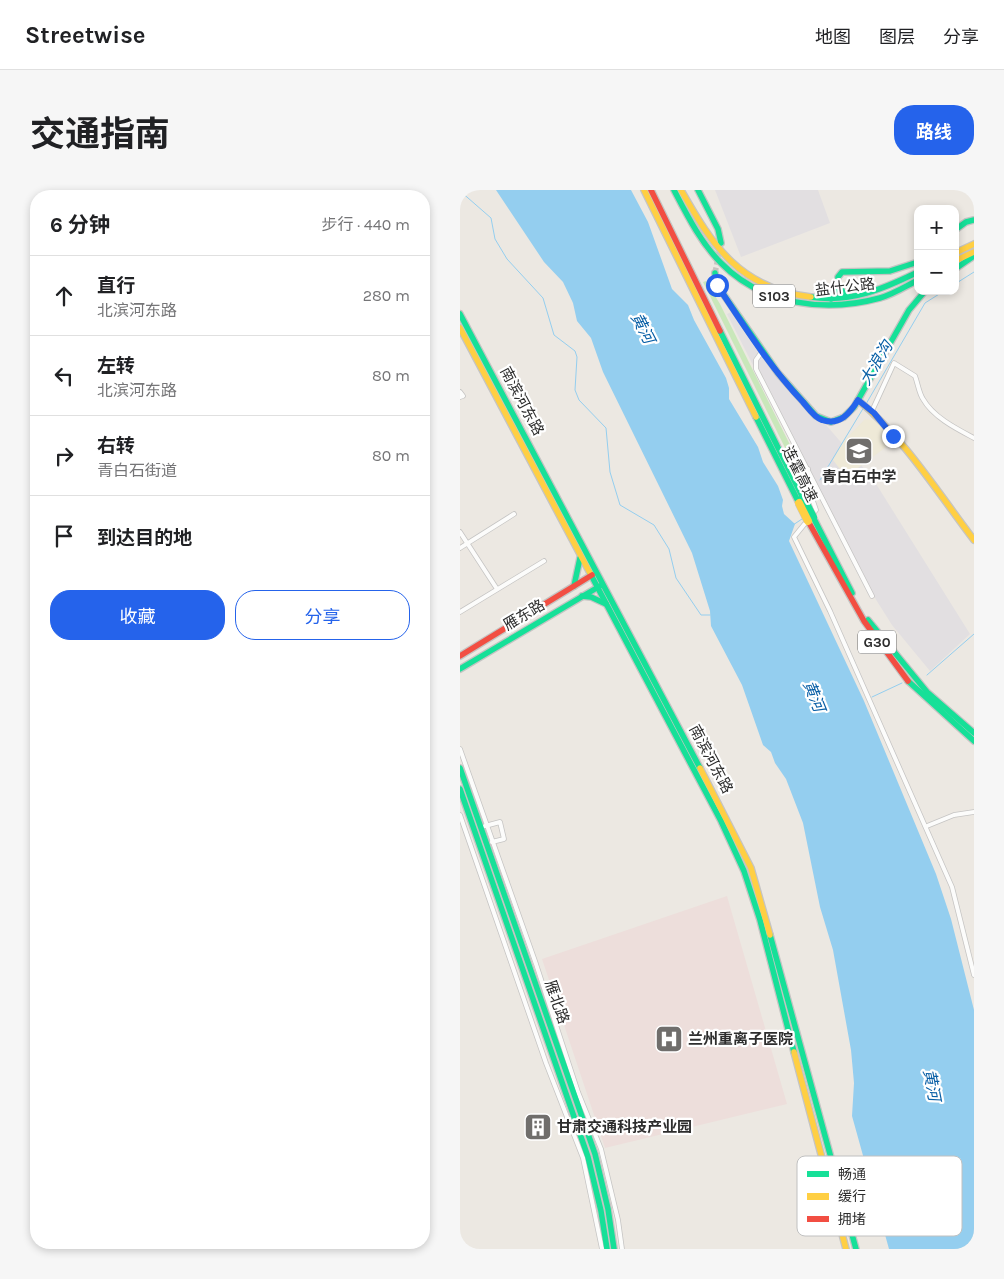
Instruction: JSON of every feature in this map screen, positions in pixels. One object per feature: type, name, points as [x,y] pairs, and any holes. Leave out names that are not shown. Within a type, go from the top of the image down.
[{"type":"main road","name":"连霍高速","points":[[644,190],[801,500]]},
{"type":"main road","name":"连霍高速","points":[[651,190],[841,584],[873,636],[905,678],[974,741]]},
{"type":"main road","name":"盐什公路","points":[[674,190],[690,221],[721,264],[747,284],[776,298],[811,306],[848,304],[882,297],[914,282]]},
{"type":"main road","name":"盐什公路","points":[[682,190],[696,217],[726,259],[750,278],[778,291],[812,298],[830,299],[880,291],[914,274]]},
{"type":"main road","points":[[698,190],[718,229],[721,243]]},
{"type":"main road","points":[[959,227],[966,222],[974,220]]},
{"type":"main road","points":[[959,251],[974,244]]},
{"type":"main road","points":[[959,260],[974,254]]},
{"type":"main road","points":[[959,266],[974,254]]},
{"type":"main road","points":[[830,299],[838,284],[838,277],[842,272],[887,273],[902,270],[914,264]]},
{"type":"main road","points":[[715,273],[717,285],[761,354],[781,379],[821,420],[832,421],[844,418],[860,401],[909,310],[922,295]]},
{"type":"main road","points":[[838,284],[846,297]]},
{"type":"main road","name":"南滨河东路","points":[[460,314],[593,574],[681,740],[744,871],[760,920],[822,1156]]},
{"type":"main road","name":"南滨河东路","points":[[460,328],[580,556],[593,574]]},
{"type":"main road","points":[[860,401],[919,467],[974,540]]},
{"type":"main road","name":"连霍高速","points":[[810,519],[869,621],[927,692],[974,733]]},
{"type":"main road","points":[[574,586],[578,577],[580,556]]},
{"type":"main road","name":"雁东路","points":[[460,656],[593,574]]},
{"type":"main road","name":"南滨河东路","points":[[600,586],[606,604],[751,868],[766,916],[781,980],[830,1156]]},
{"type":"main road","name":"雁东路","points":[[460,669],[600,586]]},
{"type":"main road","points":[[582,596],[592,597],[606,604]]},
{"type":"main road","name":"雁北路","points":[[460,768],[483,826],[595,1154],[608,1209],[614,1249]]},
{"type":"main road","name":"雁北路","points":[[460,789],[588,1157],[601,1211],[607,1249]]},
{"type":"main road","name":"南滨河东路","points":[[843,1236],[846,1249]]},
{"type":"main road","name":"南滨河东路","points":[[852,1236],[856,1249]]},
{"type":"street","points":[[761,354],[756,360],[756,369],[872,596]]},
{"type":"street","points":[[870,410],[894,363],[916,376],[922,399],[932,410],[958,430],[974,438]]},
{"type":"street","points":[[808,469],[806,481],[816,510],[794,538],[830,611],[927,826],[958,902],[974,975]]},
{"type":"street","points":[[460,548],[514,514]]},
{"type":"street","points":[[460,532],[497,589]]},
{"type":"street","points":[[460,612],[544,560]]},
{"type":"street","points":[[460,749],[483,826],[492,842],[536,964],[578,1092],[601,1149],[615,1202],[622,1249]]},
{"type":"street","points":[[927,826],[954,815],[974,812]]},
{"type":"street","points":[[460,815],[546,1062],[583,1158],[602,1249]]},
{"type":"street","points":[[483,826],[500,822],[504,839],[492,842]]},
{"type":"shaded area","points":[[715,190],[818,190],[830,223],[741,257]]},
{"type":"shaded area","points":[[735,310],[767,362],[803,404],[826,425],[873,479],[970,634],[930,671],[892,625],[856,568],[727,314]]},
{"type":"shaded area","name":"青白石中学","points":[[865,419],[877,421],[894,441],[846,477],[833,460],[842,443]]},
{"type":"shaded area","name":"兰州重离子医院","points":[[727,896],[787,1104],[605,1148],[542,959]]},
{"type":"green space","points":[[706,281],[720,304],[803,471],[799,476],[703,282]]},
{"type":"water","name":"黄河","points":[[496,190],[631,190],[648,222],[672,289],[688,305],[694,320],[726,378],[729,388],[729,399],[758,447],[763,462],[778,486],[783,500],[784,514],[795,524],[789,541],[864,701],[936,874],[951,919],[974,1010],[974,1249],[889,1249],[885,1236],[962,1236],[962,1156],[863,1156],[852,1116],[854,1083],[851,1050],[833,950],[820,907],[803,823],[786,779],[775,763],[771,752],[763,745],[742,685],[711,626],[710,611],[692,553],[603,372],[591,338],[577,321],[573,303],[563,282],[544,262]]},
{"type":"waterway","points":[[460,191],[491,218],[495,239],[507,259],[543,298],[554,335],[575,351],[577,357],[575,390],[579,400],[606,428],[610,472],[620,505],[654,525],[669,549],[676,578],[701,615],[710,615]]},
{"type":"waterway","name":"大浪沟","points":[[959,281],[974,272]]},
{"type":"waterway","name":"大浪沟","points":[[866,404],[925,303],[938,295]]},
{"type":"waterway","name":"大浪沟","points":[[820,480],[864,407]]},
{"type":"waterway","name":"大浪沟","points":[[793,525],[802,519]]},
{"type":"waterway","points":[[927,675],[974,634]]},
{"type":"waterway","points":[[872,697],[902,683]]},
{"type":"tunnel","points":[[715,273],[721,243]]},
{"type":"traffic: fast","points":[[674,190],[701,238],[721,263],[737,277],[755,288],[775,296],[795,302],[816,305],[859,303],[880,298],[914,282]]},
{"type":"traffic: fast","points":[[698,190],[718,229],[721,243]]},
{"type":"traffic: fast","points":[[959,227],[966,222],[974,220]]},
{"type":"traffic: fast","points":[[959,266],[974,256]]},
{"type":"traffic: fast","points":[[838,284],[838,277],[842,272],[890,271],[914,263]]},
{"type":"traffic: fast","points":[[715,273],[717,285],[778,373],[816,416],[831,422],[844,417],[854,407],[909,310],[922,295]]},
{"type":"traffic: fast","points":[[811,297],[840,298],[853,296],[879,289],[914,274]]},
{"type":"traffic: fast","points":[[831,299],[838,284],[846,297]]},
{"type":"traffic: fast","points":[[460,314],[700,768]]},
{"type":"traffic: fast","points":[[720,331],[803,498]]},
{"type":"traffic: fast","points":[[756,417],[799,503]]},
{"type":"traffic: fast","points":[[803,498],[813,517]]},
{"type":"traffic: fast","points":[[813,517],[852,593]]},
{"type":"traffic: fast","points":[[574,586],[580,558]]},
{"type":"traffic: fast","points":[[590,573],[721,821],[744,871],[760,920],[794,1052]]},
{"type":"traffic: fast","points":[[460,669],[600,586]]},
{"type":"traffic: fast","points":[[582,596],[591,597],[606,604]]},
{"type":"traffic: fast","points":[[868,620],[927,692],[974,733]]},
{"type":"traffic: fast","points":[[908,681],[974,741]]},
{"type":"traffic: fast","points":[[460,768],[595,1154],[608,1209],[614,1249]]},
{"type":"traffic: fast","points":[[460,789],[588,1157],[601,1211],[607,1249]]},
{"type":"traffic: fast","points":[[770,935],[831,1156]]},
{"type":"traffic: fast","points":[[852,1236],[856,1249]]},
{"type":"traffic: slow","points":[[644,190],[756,417]]},
{"type":"traffic: slow","points":[[681,190],[705,230],[732,262],[748,275],[766,285],[811,297]]},
{"type":"traffic: slow","points":[[959,251],[974,244]]},
{"type":"traffic: slow","points":[[959,259],[974,252]]},
{"type":"traffic: slow","points":[[460,328],[590,573]]},
{"type":"traffic: slow","points":[[858,400],[875,415],[905,449],[974,540]]},
{"type":"traffic: slow","points":[[799,503],[808,521]]},
{"type":"traffic: slow","points":[[700,768],[751,868],[770,935]]},
{"type":"traffic: slow","points":[[794,1052],[821,1156]]},
{"type":"traffic: slow","points":[[843,1236],[846,1249]]},
{"type":"traffic: jam","points":[[651,190],[720,331]]},
{"type":"traffic: jam","points":[[808,521],[864,621],[908,681]]},
{"type":"traffic: jam","points":[[460,656],[592,575]]},
{"type":"place","name":"青白石中学","points":[[859,451]]},
{"type":"place","name":"兰州重离子医院","points":[[669,1039]]},
{"type":"place","name":"甘肃交通科技产业园","points":[[538,1127]]},
{"type":"route","points":[[717,285],[761,354],[781,379],[821,420],[832,421],[844,418],[858,400],[874,413],[893,436]]}]
